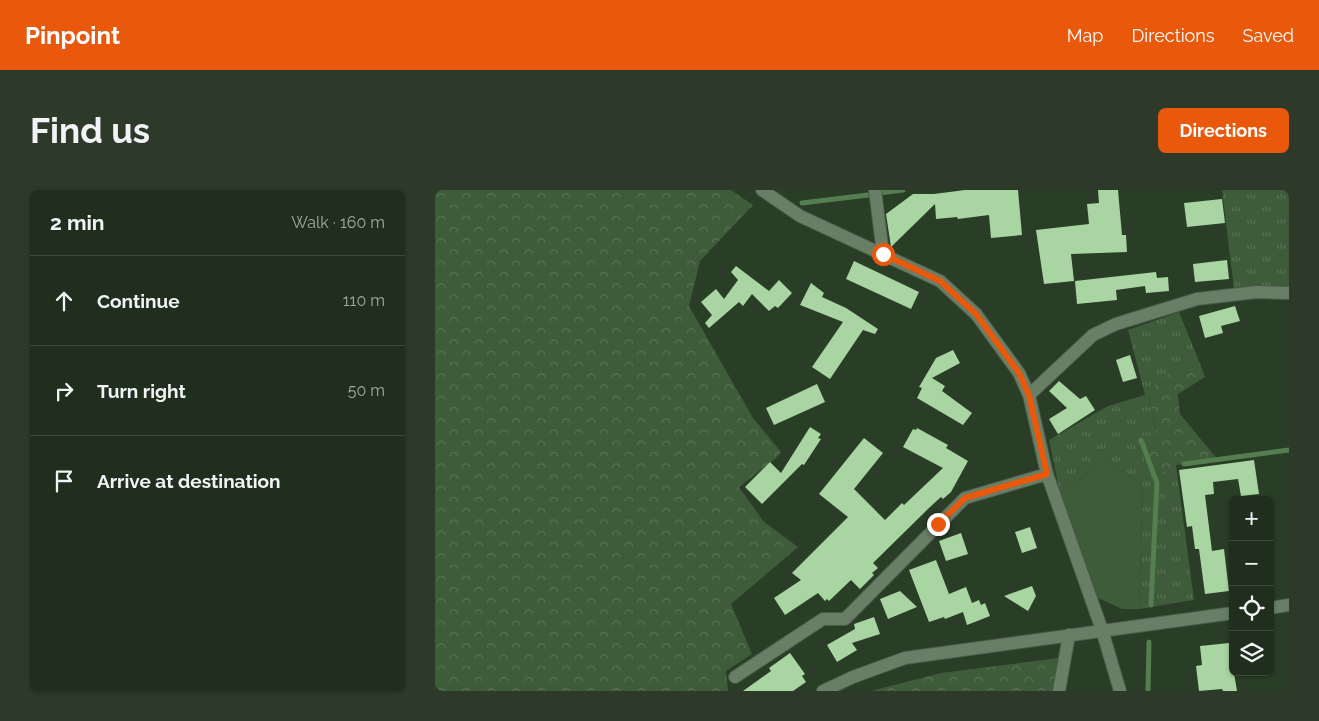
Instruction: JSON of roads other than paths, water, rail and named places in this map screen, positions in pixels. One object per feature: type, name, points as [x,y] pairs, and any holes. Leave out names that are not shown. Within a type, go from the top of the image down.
[{"type":"street","points":[[762,190],[800,216],[940,281],[976,314],[1019,373],[1029,395],[1047,474],[1102,630],[1120,691]]},
{"type":"street","points":[[875,190],[883,254]]},
{"type":"street","points":[[1029,395],[1093,335],[1116,324],[1197,299],[1257,292],[1289,293]]},
{"type":"street","points":[[735,676],[823,620],[845,619],[965,498],[1047,474]]},
{"type":"street","points":[[1274,607],[1289,605]]},
{"type":"street","points":[[823,691],[853,677],[905,658],[1229,614]]},
{"type":"street","points":[[1059,691],[1069,635]]},
{"type":"waterway","points":[[879,193],[903,190]]},
{"type":"waterway","points":[[802,203],[868,195]]},
{"type":"waterway","points":[[1141,440],[1157,483],[1151,605]]},
{"type":"waterway","points":[[1184,464],[1289,450]]},
{"type":"waterway","points":[[1148,691],[1149,642]]}]
